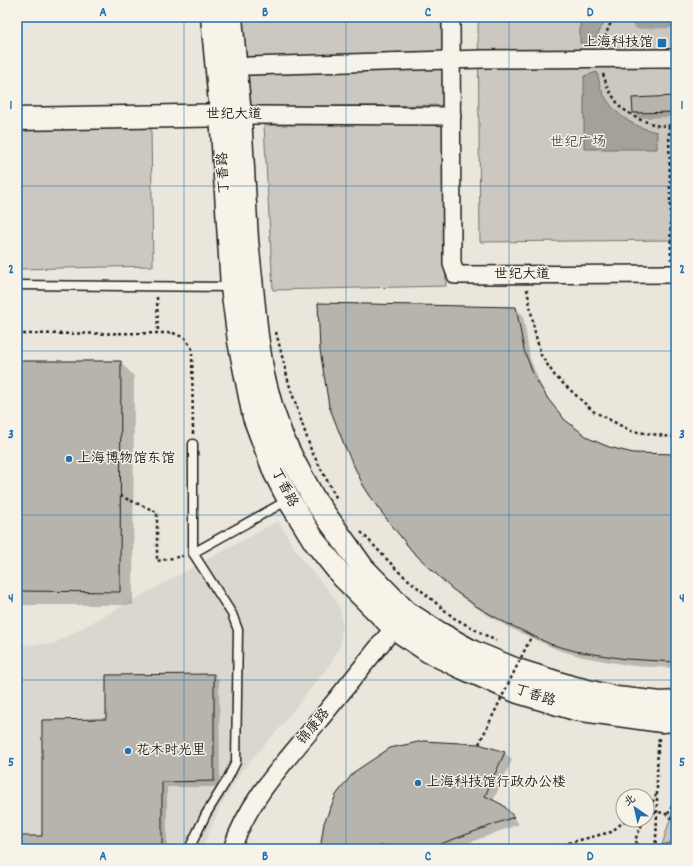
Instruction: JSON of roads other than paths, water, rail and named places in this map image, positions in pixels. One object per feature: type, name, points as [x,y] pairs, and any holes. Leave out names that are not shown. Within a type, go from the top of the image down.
[{"type":"street","name":"丁香路","points":[[212,17],[230,115]]},
{"type":"street","name":"丁香路","points":[[231,17],[230,115],[242,287],[239,341],[254,417],[275,473],[289,500],[316,542],[343,576],[366,601],[400,620],[439,633],[473,652],[571,688],[616,698],[661,703],[676,702]]},
{"type":"street","name":"世纪大道","points":[[451,17],[452,264],[456,275],[673,274]]},
{"type":"street","points":[[249,66],[482,59],[676,58]]},
{"type":"street","name":"世纪大道","points":[[17,119],[230,115],[452,116]]},
{"type":"street","name":"丁香路","points":[[242,287],[257,336],[265,382],[272,409],[282,437],[314,499],[400,620],[435,654],[518,692],[575,709],[662,721],[676,720]]},
{"type":"street","name":"锦康路","points":[[232,849],[253,805],[276,773],[400,620]]},
{"type":"lane","points":[[17,285],[242,287]]},
{"type":"lane","points":[[189,849],[206,814],[236,762],[238,630],[232,614],[193,553],[193,444]]},
{"type":"lane","points":[[193,553],[289,500]]},
{"type":"place","name":"上海科技馆","points":[[662,43]]},
{"type":"place","name":"上海博物馆东馆","points":[[69,459]]},
{"type":"place","name":"花木时光里","points":[[128,751]]},
{"type":"place","name":"上海科技馆行政办公楼","points":[[418,783]]},
{"type":"park label","name":"世纪广场","points":[[578,143]]}]
